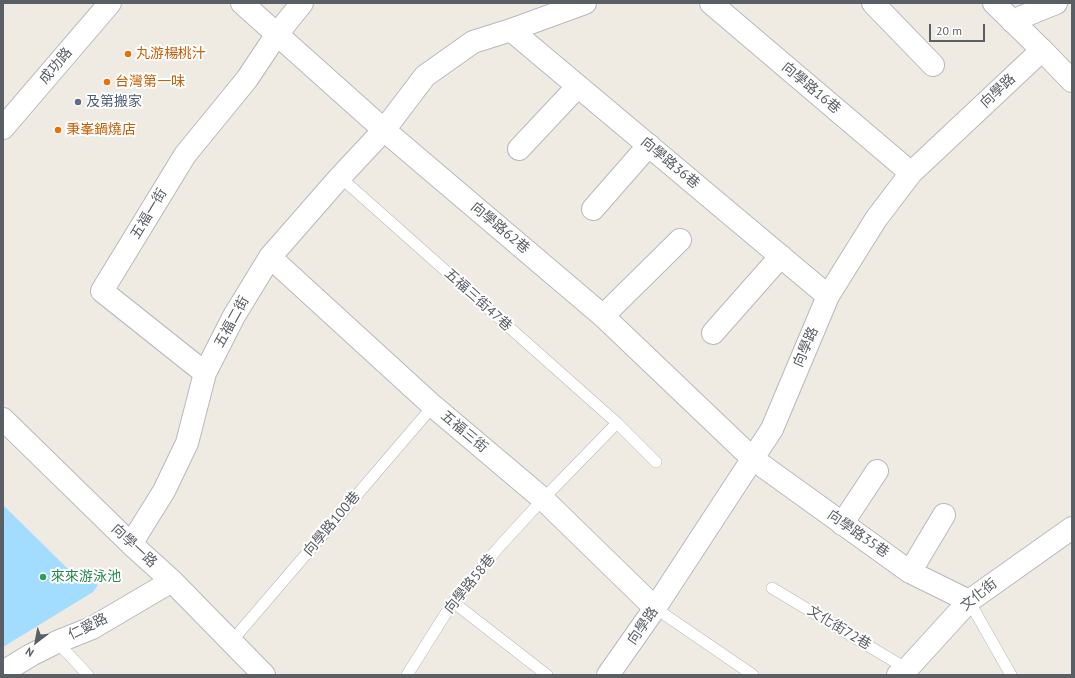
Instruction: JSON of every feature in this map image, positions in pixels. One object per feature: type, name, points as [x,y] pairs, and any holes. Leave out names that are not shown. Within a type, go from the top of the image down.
[{"type":"street","name":"成功路","points":[[3,128],[110,3]]},
{"type":"street","name":"向學路62巷","points":[[242,3],[384,130],[603,316],[753,459]]},
{"type":"street","points":[[277,34],[302,3]]},
{"type":"street","points":[[384,130],[425,76],[473,42],[586,3]]},
{"type":"street","name":"向學路16巷","points":[[711,3],[911,173]]},
{"type":"street","points":[[873,3],[933,65]]},
{"type":"street","points":[[994,3],[1072,81]]},
{"type":"street","points":[[1012,21],[1056,3]]},
{"type":"street","name":"向學路36巷","points":[[511,30],[828,296]]},
{"type":"street","name":"五福一街","points":[[205,373],[102,291],[185,155],[247,79],[277,34]]},
{"type":"street","name":"向學路","points":[[608,675],[655,608],[772,429],[828,296],[876,219],[911,173],[1042,50]]},
{"type":"street","points":[[519,149],[578,86]]},
{"type":"street","name":"五福二街","points":[[131,544],[164,490],[187,443],[205,373],[234,316],[270,257],[340,177],[384,130]]},
{"type":"street","points":[[593,209],[649,146]]},
{"type":"street","points":[[603,316],[680,240]]},
{"type":"street","points":[[713,333],[781,256]]},
{"type":"street","name":"五福三街","points":[[270,257],[433,406],[542,499],[655,608]]},
{"type":"street","name":"向學一路","points":[[3,419],[131,544],[172,581],[264,675]]},
{"type":"street","name":"向學路35巷","points":[[753,459],[910,572],[969,601]]},
{"type":"street","points":[[842,524],[877,471]]},
{"type":"street","points":[[910,572],[944,515]]},
{"type":"street","name":"文化街","points":[[902,672],[969,601],[1072,528]]},
{"type":"street","name":"仁愛路","points":[[4,670],[57,642],[92,628],[172,581]]},
{"type":"lane","name":"五福三街47巷","points":[[340,177],[616,423],[656,462]]},
{"type":"lane","name":"向學路100巷","points":[[231,642],[433,406]]},
{"type":"lane","points":[[542,499],[616,423]]},
{"type":"lane","name":"向學路58巷","points":[[407,675],[453,602],[542,499]]},
{"type":"lane","name":"文化街72巷","points":[[772,588],[902,672]]},
{"type":"lane","points":[[969,601],[1011,675]]},
{"type":"lane","points":[[453,602],[547,675]]},
{"type":"lane","points":[[655,608],[753,675]]},
{"type":"lane","points":[[57,642],[88,675]]},
{"type":"water","name":"來來游泳池","points":[[3,505],[68,569],[98,585],[93,592],[3,647]]},
{"type":"place","name":"丸游楊桃汁","points":[[128,54]]},
{"type":"place","name":"台灣第一味","points":[[107,82]]},
{"type":"place","name":"及第搬家","points":[[78,102]]},
{"type":"place","name":"秉峯鍋燒店","points":[[58,130]]},
{"type":"place","name":"來來游泳池","points":[[43,577]]}]
